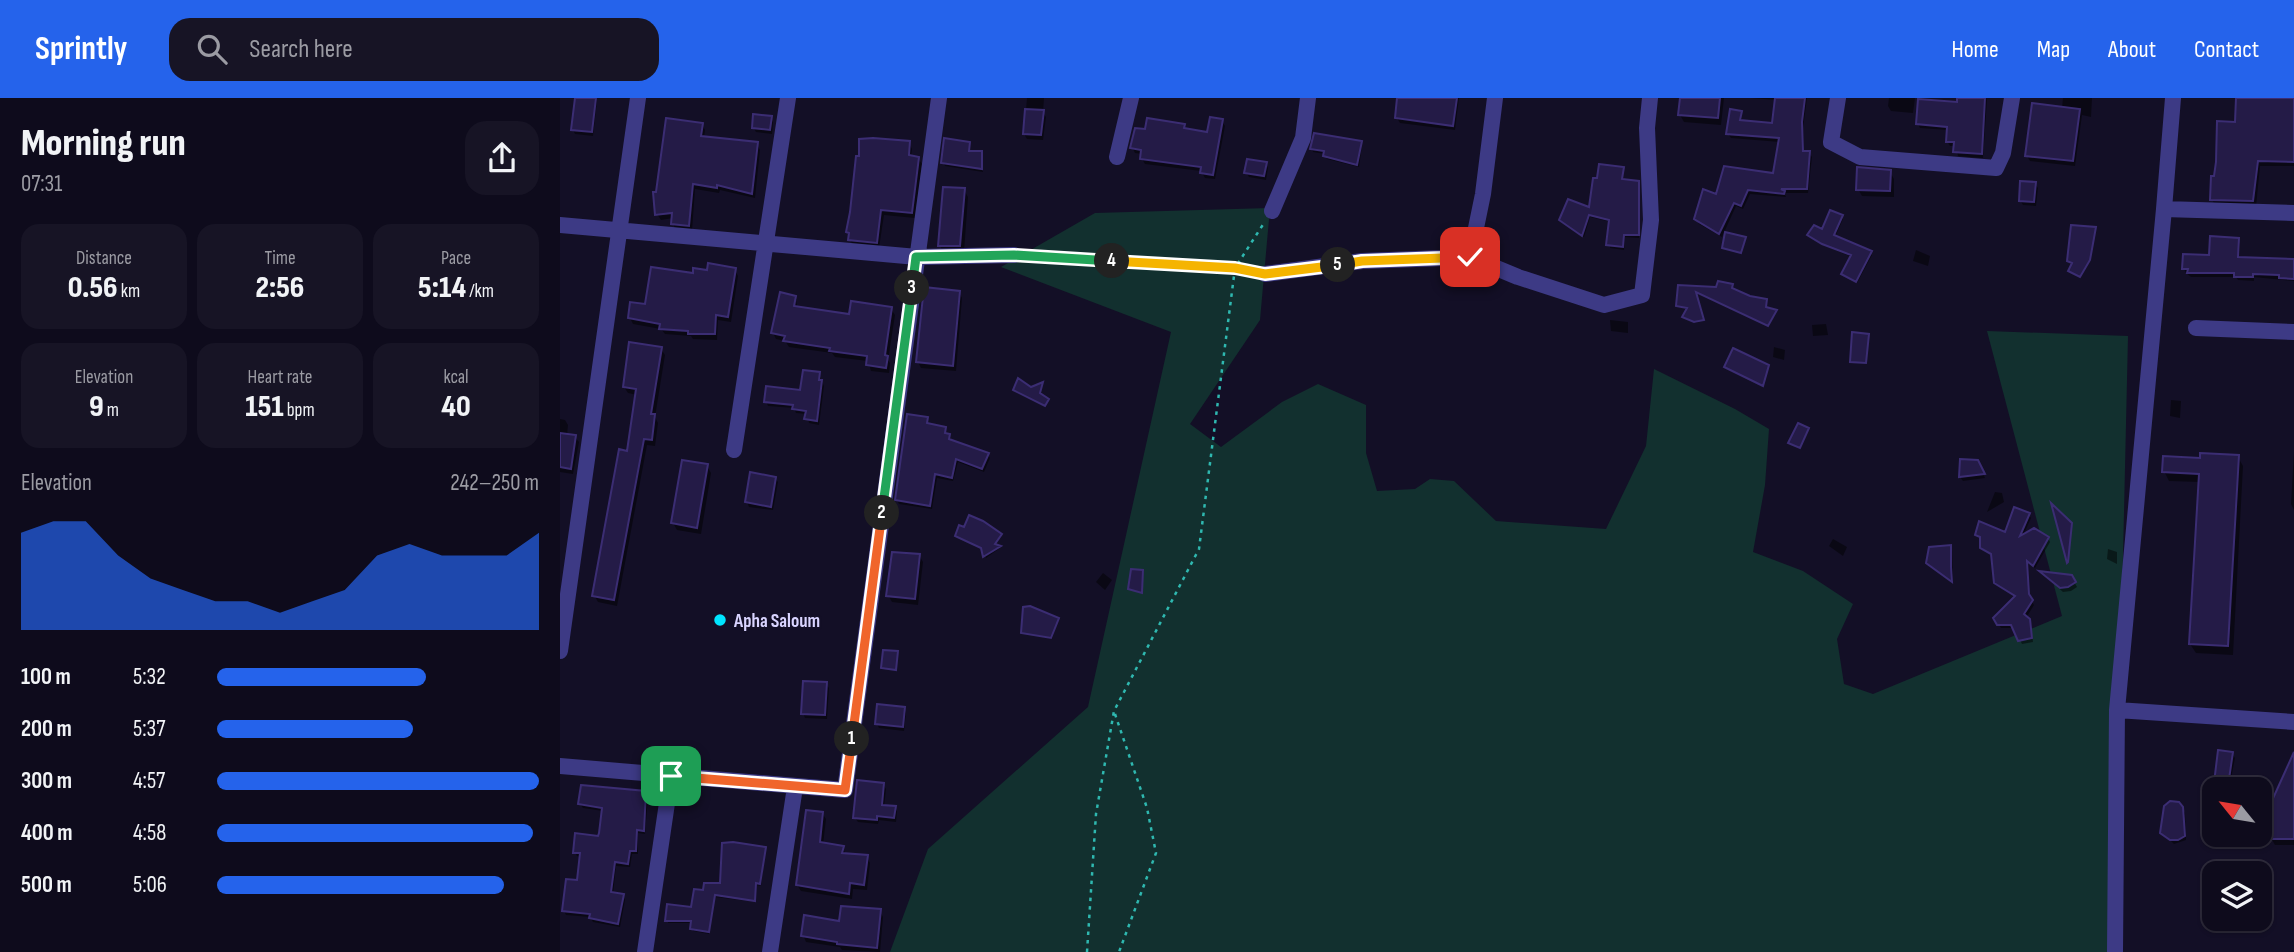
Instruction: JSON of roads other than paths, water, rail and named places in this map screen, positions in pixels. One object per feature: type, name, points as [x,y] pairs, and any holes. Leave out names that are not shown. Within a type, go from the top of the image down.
[{"type":"street","points":[[560,652],[638,98]]},
{"type":"street","points":[[560,766],[845,790],[939,98]]},
{"type":"street","points":[[1116,157],[1130,98]]},
{"type":"street","points":[[1272,211],[1303,138],[1308,98]]},
{"type":"street","points":[[1470,257],[1483,194],[1495,98]]},
{"type":"street","points":[[1265,274],[1362,261],[1470,257],[1518,277],[1604,305],[1642,295],[1651,220],[1647,128],[1650,98]]},
{"type":"street","points":[[1838,98],[1831,142],[1860,157],[1996,168],[2003,153],[2012,98]]},
{"type":"street","points":[[2115,952],[2117,710],[2173,98]]},
{"type":"street","points":[[734,450],[784,99]]},
{"type":"street","points":[[2164,209],[2294,213]]},
{"type":"street","points":[[563,223],[916,257],[1014,255]]},
{"type":"street","points":[[2196,328],[2294,332]]},
{"type":"street","points":[[2117,710],[2294,722]]},
{"type":"street","points":[[645,952],[671,776]]},
{"type":"street","points":[[770,952],[795,787]]},
{"type":"place","name":"Apha Saloum","points":[[720,620]]}]
